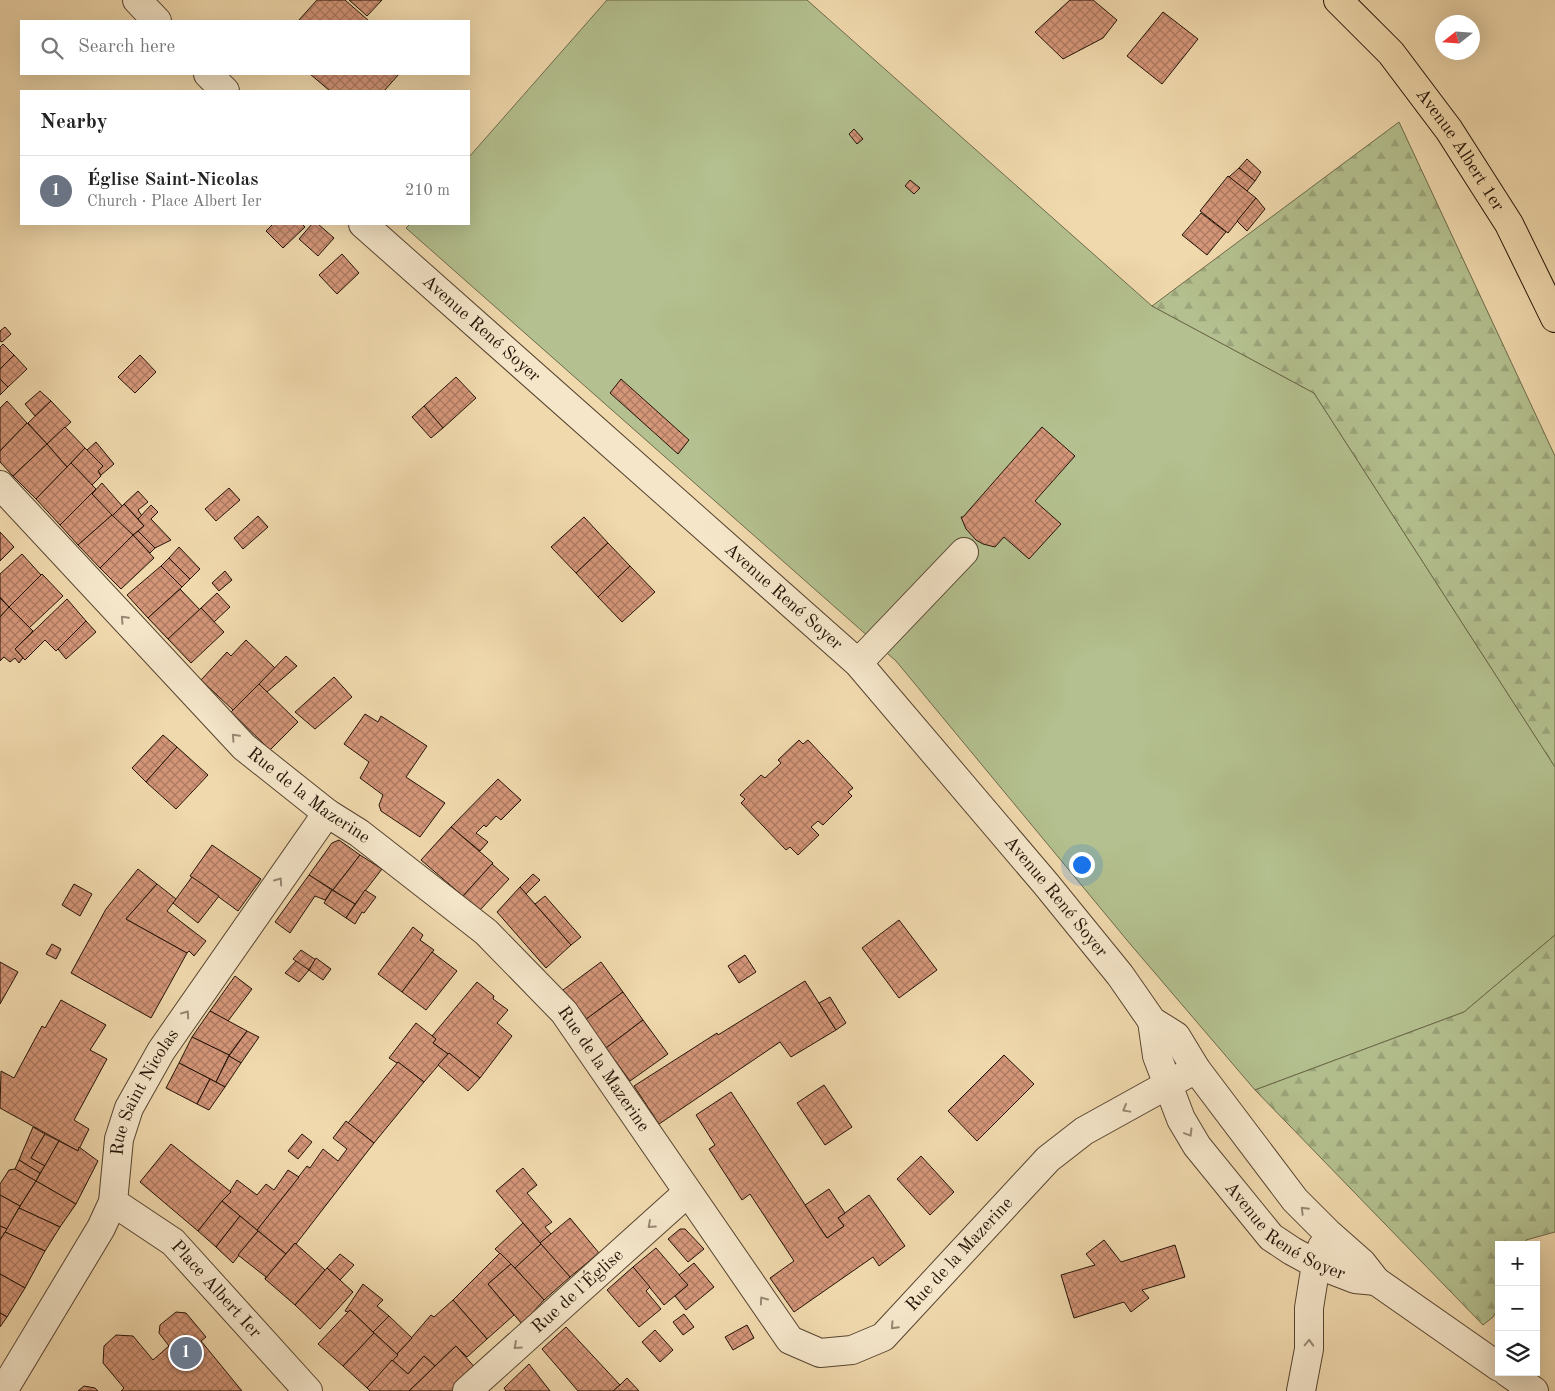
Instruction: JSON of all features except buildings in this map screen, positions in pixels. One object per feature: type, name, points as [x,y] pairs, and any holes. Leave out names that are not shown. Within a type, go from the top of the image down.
[{"type":"main road","name":"Avenue Albert 1er","points":[[1338,0],[1391,53],[1449,130],[1509,224],[1555,318]]},
{"type":"street","points":[[137,0],[156,20]]},
{"type":"street","points":[[209,75],[223,90]]},
{"type":"street","name":"Avenue René Soyer","points":[[364,225],[858,663],[1046,884],[1120,975],[1152,1021],[1176,1036],[1196,1069],[1295,1200],[1362,1263],[1376,1281],[1495,1363]]},
{"type":"street","name":"Rue de la Mazerine","points":[[0,485],[244,747],[327,813],[359,833],[486,932],[564,1012],[790,1340],[820,1353],[852,1350],[883,1337],[1048,1160],[1084,1131],[1196,1069]]},
{"type":"street","points":[[858,663],[964,552]]},
{"type":"street","name":"Rue Saint Nicolas","points":[[3,1391],[101,1228],[113,1202],[119,1139],[129,1108],[161,1050],[327,813]]},
{"type":"street","name":"Avenue René Soyer","points":[[1152,1021],[1157,1056],[1181,1119],[1197,1146],[1271,1237],[1316,1264],[1355,1279],[1376,1281]]},
{"type":"street","name":"Rue de l'Église","points":[[467,1391],[688,1193]]},
{"type":"street","name":"Place Albert Ier","points":[[113,1202],[173,1242],[308,1391]]},
{"type":"street","points":[[1301,1391],[1309,1348],[1309,1308],[1316,1264],[1328,1233]]},
{"type":"street","points":[[1513,1376],[1534,1391]]},
{"type":"green space","points":[[607,0],[807,0],[1152,306],[1314,393],[1555,767],[1555,935],[1464,1012],[1255,1090],[1131,945],[896,661],[406,228],[409,225],[470,225],[470,156]]},
{"type":"green space","points":[[1399,122],[1555,456],[1555,767],[1314,393],[1152,306]]},
{"type":"green space","points":[[1555,935],[1555,1232],[1526,1241],[1495,1241],[1495,1314],[1483,1325],[1255,1090],[1464,1012]]},
{"type":"place","name":"Église Saint-Nicolas","points":[[186,1353]]}]
